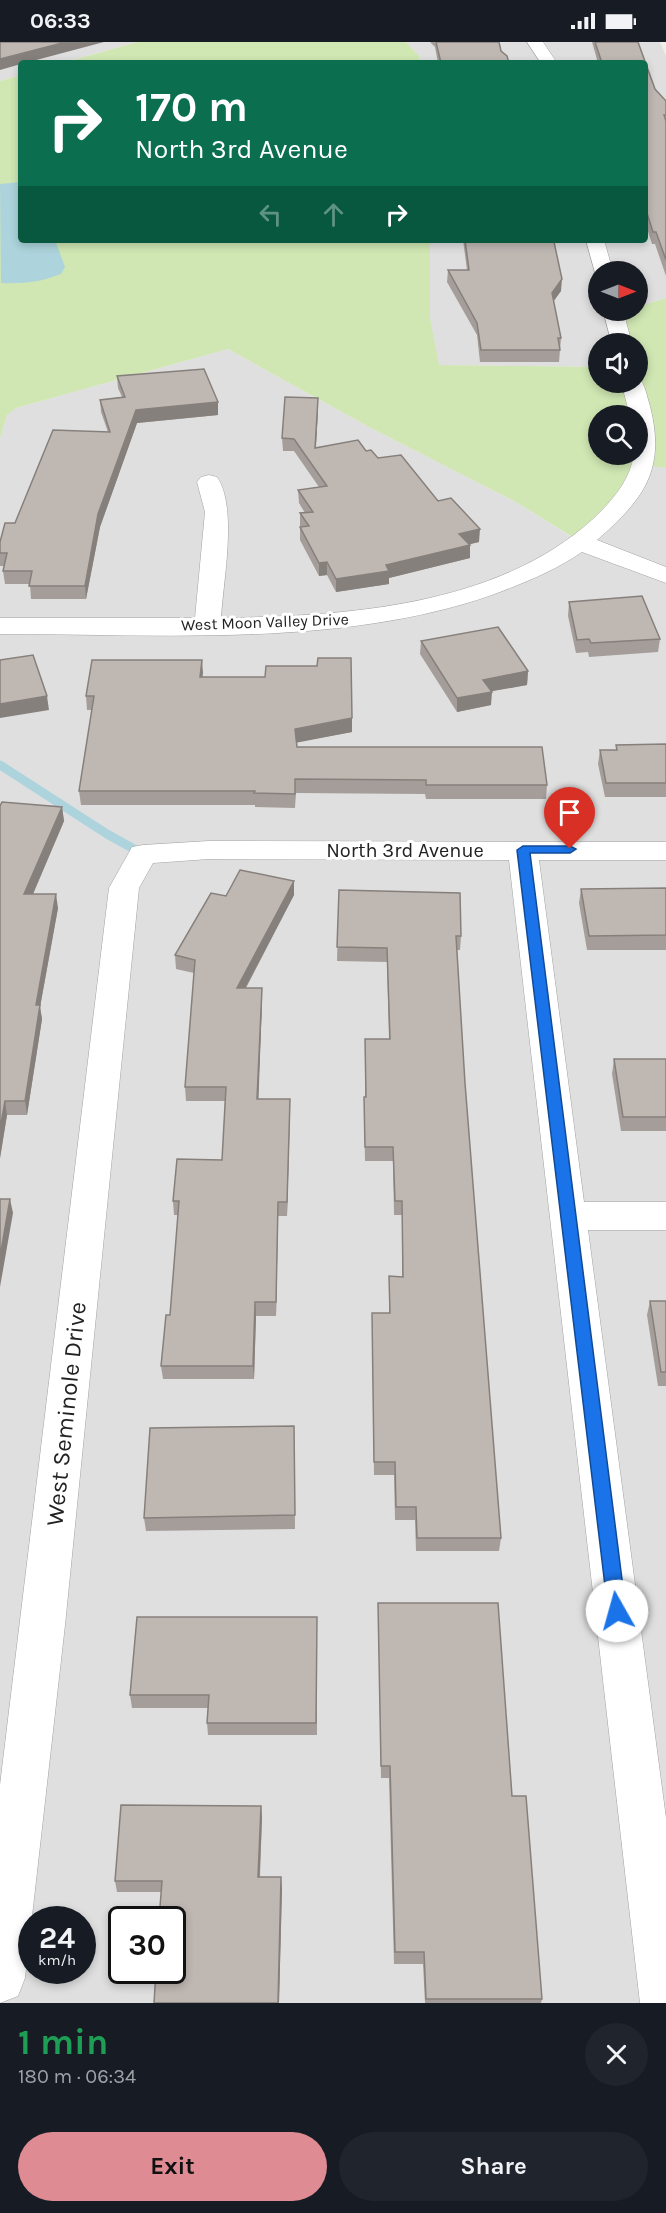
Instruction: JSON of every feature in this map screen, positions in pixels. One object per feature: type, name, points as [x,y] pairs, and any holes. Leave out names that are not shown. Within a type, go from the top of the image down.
[{"type":"street","points":[[535,42],[547,60]]},
{"type":"street","points":[[596,243],[600,261]]},
{"type":"street","name":"West Moon Valley Drive","points":[[0,626],[207,626],[338,622],[425,607],[475,594],[526,574],[582,543],[619,507],[644,464],[645,442],[634,393]]},
{"type":"street","points":[[207,626],[217,512],[209,482]]},
{"type":"street","points":[[582,543],[666,576]]},
{"type":"street","name":"North 3rd Avenue","points":[[143,854],[209,850],[666,851]]},
{"type":"street","points":[[523,850],[660,1913],[665,2003]]},
{"type":"street","name":"West Seminole Drive","points":[[0,1978],[44,1614],[124,888],[143,854]]},
{"type":"street","points":[[569,1216],[666,1216]]},
{"type":"shaded area","points":[[0,42],[137,42],[72,60],[18,60],[18,76],[0,81]]},
{"type":"shaded area","points":[[406,42],[660,42],[666,56],[666,298],[648,304],[648,261],[588,261],[588,321],[616,321],[619,333],[588,333],[588,367],[438,365],[430,318],[430,243],[648,243],[648,60],[420,60]]},
{"type":"shaded area","points":[[228,349],[369,427],[516,502],[581,543],[643,465],[666,468],[666,2003],[0,2003],[0,438],[7,415],[16,408]]},
{"type":"green space","points":[[137,42],[406,42],[420,60],[73,60]]},
{"type":"green space","points":[[18,76],[18,243],[430,243],[430,318],[439,365],[588,367],[588,393],[648,393],[648,333],[619,333],[616,321],[648,321],[648,304],[666,298],[666,468],[644,465],[582,543],[516,502],[369,427],[228,349],[16,408],[7,415],[0,438],[0,81]]},
{"type":"water","points":[[18,182],[18,243],[56,243],[65,267],[61,274],[24,283],[1,283],[0,184]]},
{"type":"building","points":[[0,42],[66,42],[0,59]]},
{"type":"building","points":[[436,42],[499,42],[501,51],[508,60],[440,60]]},
{"type":"building","points":[[595,42],[638,42],[645,60],[601,60]]},
{"type":"building","points":[[648,70],[655,89],[666,101],[666,115],[664,115],[666,121],[666,260],[656,232],[653,232],[648,216]]},
{"type":"building","points":[[465,243],[554,243],[562,279],[552,293],[561,338],[558,338],[560,350],[481,350],[477,323],[448,270],[469,270]]},
{"type":"building","points":[[204,369],[218,402],[136,410],[98,514],[85,586],[29,586],[32,571],[3,571],[7,553],[0,553],[0,542],[5,523],[15,523],[53,430],[110,432],[100,400],[125,397],[117,376]]},
{"type":"building","points":[[285,397],[318,398],[315,448],[358,440],[366,451],[371,450],[378,458],[401,455],[438,501],[451,498],[480,529],[459,534],[470,545],[386,565],[389,571],[336,579],[327,562],[319,563],[300,527],[309,526],[300,513],[313,512],[298,490],[327,486],[294,439],[282,438]]},
{"type":"building","points":[[642,596],[660,639],[591,643],[589,639],[577,640],[569,602]]},
{"type":"building","points":[[498,627],[528,671],[483,680],[492,692],[457,698],[421,641]]},
{"type":"building","points":[[33,655],[47,696],[0,704],[0,660]]},
{"type":"building","points":[[318,658],[351,658],[352,718],[295,729],[297,747],[542,747],[547,785],[426,785],[426,780],[295,779],[295,794],[254,793],[255,791],[79,791],[94,696],[86,696],[92,660],[202,660],[200,677],[265,677],[266,666],[317,666]]},
{"type":"building","points":[[666,744],[666,783],[606,783],[600,750],[617,750],[616,745]]},
{"type":"building","points":[[2,802],[62,807],[24,894],[56,894],[36,1005],[40,1005],[25,1101],[5,1101],[0,1129],[0,806]]},
{"type":"building","points":[[240,870],[294,881],[237,988],[262,988],[257,1099],[290,1099],[287,1202],[278,1202],[276,1302],[255,1302],[253,1366],[161,1366],[166,1315],[170,1315],[179,1201],[173,1201],[177,1159],[222,1160],[226,1087],[185,1087],[195,960],[175,955],[211,893],[226,896]]},
{"type":"building","points":[[666,888],[666,935],[589,936],[581,889]]},
{"type":"building","points":[[339,890],[460,893],[461,936],[456,936],[465,1083],[501,1538],[417,1538],[416,1507],[396,1507],[395,1462],[374,1462],[372,1313],[390,1313],[389,1276],[403,1277],[402,1201],[395,1201],[393,1147],[365,1147],[365,1039],[390,1039],[387,948],[337,947]]},
{"type":"building","points":[[614,1059],[666,1059],[666,1117],[623,1117]]},
{"type":"building","points":[[0,1199],[10,1199],[0,1257]]},
{"type":"building","points":[[650,1301],[666,1301],[666,1372],[661,1372]]},
{"type":"building","points":[[294,1426],[295,1515],[144,1518],[150,1428]]},
{"type":"building","points":[[378,1603],[498,1603],[512,1796],[526,1796],[542,1999],[426,1999],[424,1952],[395,1952],[390,1766],[381,1766]]},
{"type":"building","points":[[137,1617],[317,1617],[316,1723],[207,1723],[209,1695],[130,1695]]},
{"type":"building","points":[[121,1805],[261,1806],[258,1877],[281,1877],[278,2003],[154,2003],[155,1984],[186,1984],[186,1906],[160,1906],[162,1881],[115,1881]]},
{"type":"waterway","points":[[0,765],[107,834],[143,854]]},
{"type":"route","points":[[570,849],[523,850],[617,1611]]}]
